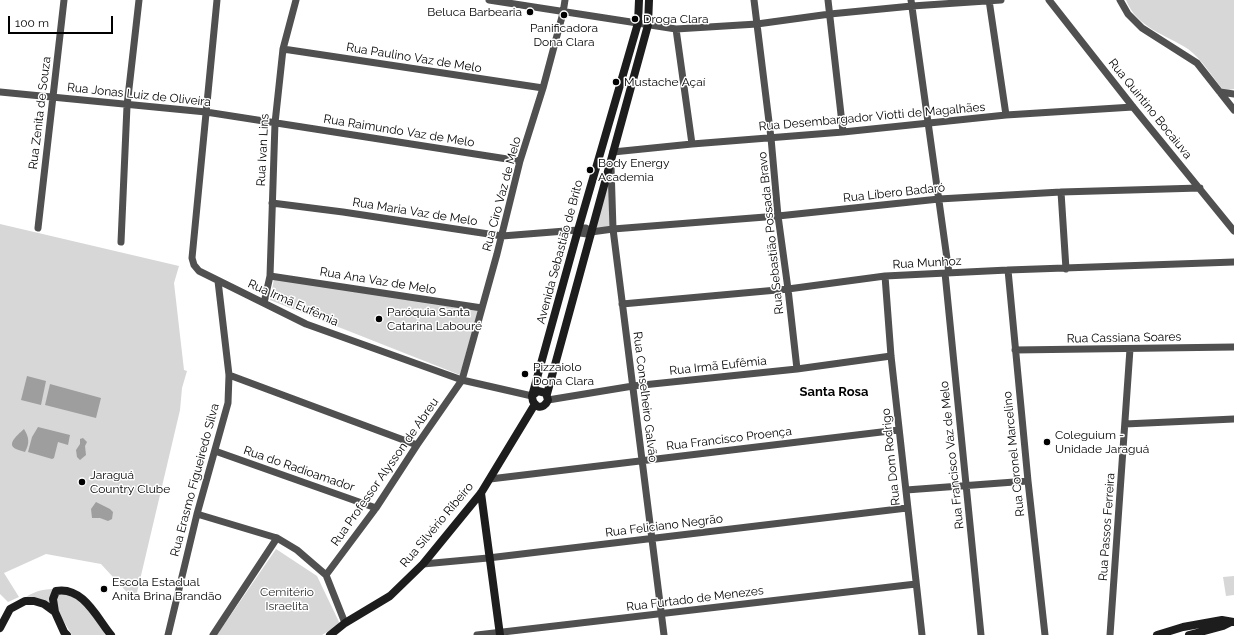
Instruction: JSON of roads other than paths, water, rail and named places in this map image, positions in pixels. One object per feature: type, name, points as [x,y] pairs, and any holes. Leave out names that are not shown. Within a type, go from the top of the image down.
[{"type":"street","name":"Rua Zenita de Souza","points":[[38,228],[64,0]]},
{"type":"street","points":[[121,242],[128,106],[139,0]]},
{"type":"street","points":[[206,112],[217,0]]},
{"type":"street","name":"Rua Ivan Lins","points":[[264,303],[270,276],[275,123],[283,49],[296,0]]},
{"type":"street","points":[[489,0],[563,13],[638,22],[676,29],[757,24],[912,3],[1001,0]]},
{"type":"street","name":"Rua Ciro Vaz de Melo","points":[[462,380],[502,236],[520,161],[543,88],[563,13],[565,0]]},
{"type":"street","name":"Avenida Sebastião de Brito","points":[[534,398],[578,230],[638,22],[639,0]]},
{"type":"street","name":"Avenida Sebastião de Brito","points":[[547,397],[648,24],[649,0]]},
{"type":"street","name":"Rua Sebastião Possada Bravo","points":[[754,0],[797,369]]},
{"type":"street","points":[[828,0],[843,132]]},
{"type":"street","name":"Rua Quintino Bocaiuva","points":[[1049,0],[1133,107],[1234,231]]},
{"type":"street","points":[[1120,0],[1128,14],[1142,28],[1197,63],[1234,110]]},
{"type":"street","points":[[989,1],[1006,116]]},
{"type":"street","name":"Rua Francisco Vaz de Melo","points":[[912,3],[939,199],[947,273],[965,486],[981,635]]},
{"type":"street","points":[[676,29],[692,144]]},
{"type":"street","name":"Rua Paulino Vaz de Melo","points":[[283,49],[543,88]]},
{"type":"street","name":"Rua Jonas Luiz de Oliveira","points":[[0,92],[128,106],[206,112],[275,123]]},
{"type":"street","points":[[1220,92],[1234,94]]},
{"type":"street","name":"Rua Desembargador Viotti de Magalhães","points":[[613,152],[1006,116],[1133,107]]},
{"type":"street","name":"Rua Irmã Eufêmia","points":[[206,112],[192,258],[194,265],[199,272],[306,324],[462,380],[534,398]]},
{"type":"street","name":"Rua Raimundo Vaz de Melo","points":[[275,123],[520,161]]},
{"type":"street","name":"Rua Conselheiro Galvão","points":[[611,161],[612,229],[664,635]]},
{"type":"street","name":"Rua Líbero Badaró","points":[[591,232],[778,216],[939,199],[1062,192],[1200,188]]},
{"type":"street","points":[[1062,192],[1066,269]]},
{"type":"street","name":"Rua Maria Vaz de Melo","points":[[272,203],[502,236],[578,230],[583,234],[591,232]]},
{"type":"street","name":"Rua Munhoz","points":[[622,304],[788,289],[885,276],[1234,262]]},
{"type":"street","name":"Rua Coronel Marcelino","points":[[1008,270],[1028,481],[1045,635]]},
{"type":"street","name":"Rua Ana Vaz de Melo","points":[[270,276],[482,308]]},
{"type":"street","name":"Rua Dom Rodrigo","points":[[885,276],[898,430],[922,635]]},
{"type":"street","name":"Rua Erasmo Figueiredo Silva","points":[[168,635],[197,514],[228,403],[229,375],[218,281]]},
{"type":"street","name":"Rua Cassiana Soares","points":[[1015,350],[1234,347]]},
{"type":"street","name":"Rua Passos Ferreira","points":[[1110,635],[1130,349]]},
{"type":"street","name":"Rua Irmã Eufêmia","points":[[547,397],[633,386],[797,369],[891,356]]},
{"type":"street","points":[[229,375],[416,445]]},
{"type":"street","name":"Rua Professor Alysson de Abreu","points":[[326,575],[376,508],[416,445],[462,380]]},
{"type":"street","points":[[541,391],[547,397],[544,406],[538,407],[534,398],[541,391]]},
{"type":"street","name":"Rua Silvério Ribeiro","points":[[330,635],[345,623],[390,596],[423,564],[490,479],[534,398]]},
{"type":"street","points":[[1125,424],[1234,420]]},
{"type":"street","name":"Rua Francisco Proença","points":[[490,479],[898,430]]},
{"type":"street","name":"Rua do Radioamador","points":[[215,451],[376,508]]},
{"type":"street","points":[[906,490],[1028,481]]},
{"type":"street","points":[[480,493],[499,634]]},
{"type":"street","points":[[472,503],[477,502],[482,504]]},
{"type":"street","name":"Rua Feliciano Negrão","points":[[423,564],[488,558],[907,508]]},
{"type":"street","points":[[197,514],[277,538],[297,550],[326,575],[345,623]]},
{"type":"street","points":[[213,635],[277,538]]},
{"type":"street","name":"Rua Furtado de Menezes","points":[[477,635],[499,634],[916,584]]},
{"type":"street","points":[[65,634],[55,612],[53,599],[56,591],[63,590],[73,592],[86,601],[111,635]]},
{"type":"street","points":[[0,628],[10,609],[25,602],[34,601],[44,604],[55,612]]},
{"type":"street","points":[[1157,635],[1183,627],[1222,620],[1232,622]]},
{"type":"street","points":[[1189,635],[1223,626],[1232,622]]},
{"type":"street","points":[[1164,635],[1178,631],[1183,627]]},
{"type":"place","name":"Beluca Barbearia","points":[[530,12]]},
{"type":"place","name":"Panificadora Dona Clara","points":[[564,15]]},
{"type":"place","name":"Droga Clara","points":[[635,19]]},
{"type":"place","name":"Mustache Açaí","points":[[616,82]]},
{"type":"place","name":"Body Energy Academia","points":[[590,170]]},
{"type":"place","name":"Paróquia Santa Catarina Labouré","points":[[379,319]]},
{"type":"place","name":"Pizzaiolo Dona Clara","points":[[525,374]]},
{"type":"place","name":"Coleguium - Unidade Jaraguá","points":[[1047,442]]},
{"type":"place","name":"Jaraguá Country Clube","points":[[82,482]]},
{"type":"place","name":"Escola Estadual Anita Brina Brandão","points":[[104,589]]},
{"type":"district","name":"Santa Rosa","points":[[834,392]]},
{"type":"park label","name":"Cemitério Israelita","points":[[287,599]]}]
